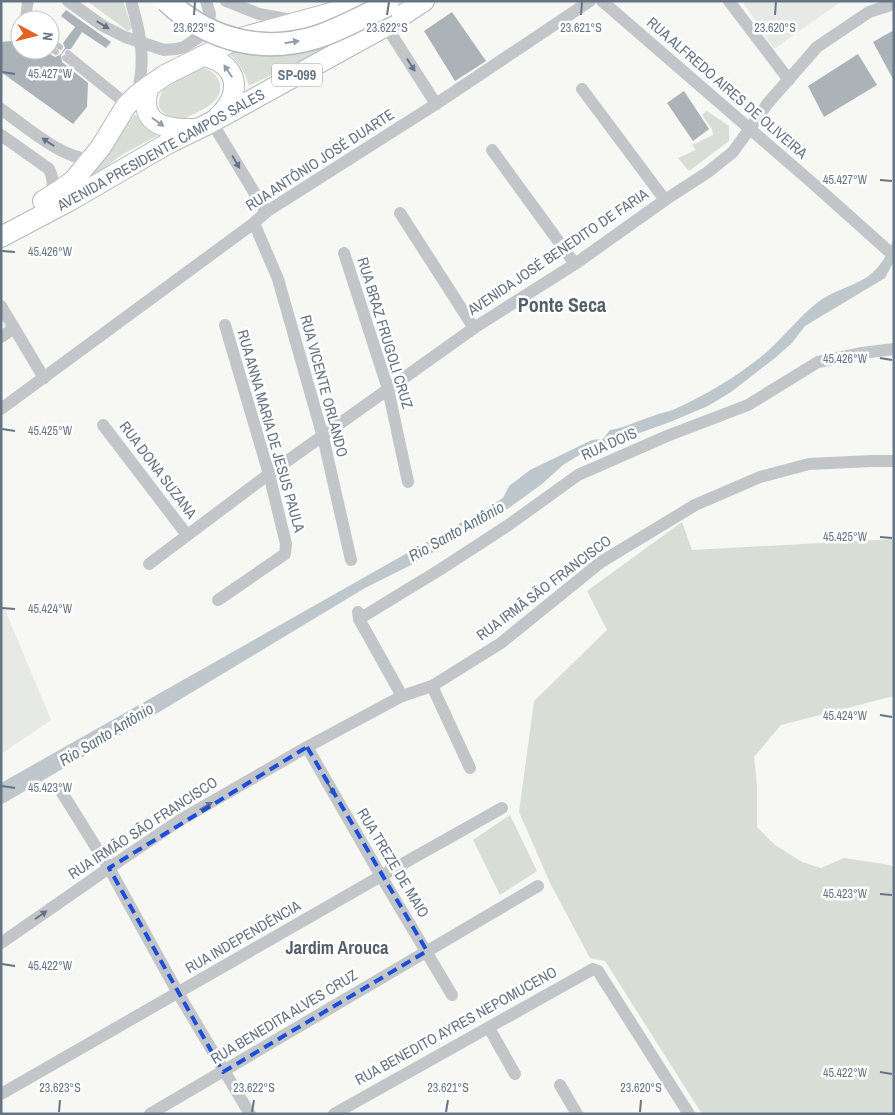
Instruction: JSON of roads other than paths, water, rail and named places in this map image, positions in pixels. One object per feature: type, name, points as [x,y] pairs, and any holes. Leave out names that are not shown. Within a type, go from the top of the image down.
[{"type":"highway","points":[[167,1],[182,15],[215,34],[262,44],[284,44],[318,36],[356,20],[386,15]]},
{"type":"main road","name":"AVENIDA PRESIDENTE CAMPOS SALES","points":[[1,222],[51,196],[74,180],[93,159],[132,97],[165,75],[238,39],[342,10],[362,1]]},
{"type":"main road","name":"AVENIDA PRESIDENTE CAMPOS SALES","points":[[1,237],[203,126],[386,15],[424,1]]},
{"type":"main road","name":"SP-099","points":[[132,97],[146,102],[151,118],[157,124],[171,129],[203,126],[224,111],[229,104],[232,97],[234,80],[232,72],[227,66],[204,56]]},
{"type":"street","points":[[68,1],[103,26],[125,37],[164,50],[176,50],[195,41],[202,35],[209,21],[210,14],[206,1]]},
{"type":"street","points":[[131,1],[142,42],[142,69],[132,97]]},
{"type":"street","points":[[226,1],[258,14],[280,19],[304,20]]},
{"type":"street","name":"RUA ANTÔNIO JOSÉ DUARTE","points":[[1,409],[254,223],[266,212],[436,104],[590,1]]},
{"type":"street","name":"RUA ALFREDO AIRES DE OLIVEIRA","points":[[602,1],[894,256]]},
{"type":"street","points":[[729,1],[789,80]]},
{"type":"street","name":"AVENIDA JOSÉ BENEDITO DE FARIA","points":[[149,564],[269,474],[474,328],[575,264],[723,161],[733,152],[768,103],[817,47],[865,6],[894,4]]},
{"type":"street","points":[[386,15],[436,104]]},
{"type":"street","points":[[582,89],[665,200]]},
{"type":"street","points":[[1,110],[53,145],[76,157],[86,160],[93,159]]},
{"type":"street","points":[[203,126],[216,128],[266,212]]},
{"type":"street","points":[[1,135],[49,169],[53,176],[51,196]]},
{"type":"street","points":[[492,150],[575,264]]},
{"type":"street","points":[[400,213],[474,328]]},
{"type":"street","name":"RUA VICENTE ORLANDO","points":[[254,223],[278,279],[323,437],[351,560]]},
{"type":"street","name":"RUA BRAZ FRUGOLI CRUZ","points":[[344,253],[388,389],[408,482]]},
{"type":"street","points":[[1,306],[44,378]]},
{"type":"street","name":"RUA ANNA MARIA DE JESUS PAULA","points":[[218,600],[285,554],[286,544],[269,474],[225,325]]},
{"type":"street","points":[[1,337],[14,328]]},
{"type":"street","name":"RUA DOIS","points":[[402,696],[358,615],[441,569],[510,524],[578,475],[667,436],[748,405],[818,362],[862,352],[894,349]]},
{"type":"street","name":"RUA DONA SUZANA","points":[[103,425],[187,535]]},
{"type":"street","name":"RUA IRMÃ SÃO FRANCISCO","points":[[306,747],[402,696],[432,686],[502,643],[601,562],[694,505],[760,477],[809,464],[894,461]]},
{"type":"street","points":[[432,686],[470,768]]},
{"type":"street","name":"RUA IRMÃO SÃO FRANCISCO","points":[[1,943],[180,820],[306,747]]},
{"type":"street","name":"RUA TREZE DE MAIO","points":[[306,747],[452,995]]},
{"type":"street","points":[[61,791],[109,868],[223,1072],[250,1114]]},
{"type":"street","name":"RUA INDEPENDÊNCIA","points":[[1,1094],[502,808]]},
{"type":"street","name":"RUA BENEDITA ALVES CRUZ","points":[[150,1114],[538,886]]},
{"type":"street","name":"RUA BENEDITO AYRES NEPOMUCENO","points":[[334,1114],[489,1028],[590,969],[595,969],[689,1114]]},
{"type":"street","points":[[489,1028],[515,1074]]},
{"type":"street","points":[[560,1085],[577,1114]]},
{"type":"lane","points":[[67,55],[132,97],[120,103],[67,55]]},
{"type":"water","name":"Rio Santo Antônio","points":[[894,238],[894,261],[885,278],[805,326],[792,343],[731,392],[708,406],[670,422],[581,454],[563,465],[542,484],[509,508],[411,565],[365,588],[1,805],[1,783],[478,513],[503,498],[509,486],[530,470],[592,440],[603,439],[610,430],[675,409],[724,383],[769,350],[818,302],[828,295],[868,277],[878,267]]},
{"type":"district","name":"Ponte Seca","points":[[562,305]]},
{"type":"district","name":"Jardim Arouca","points":[[337,948]]}]
